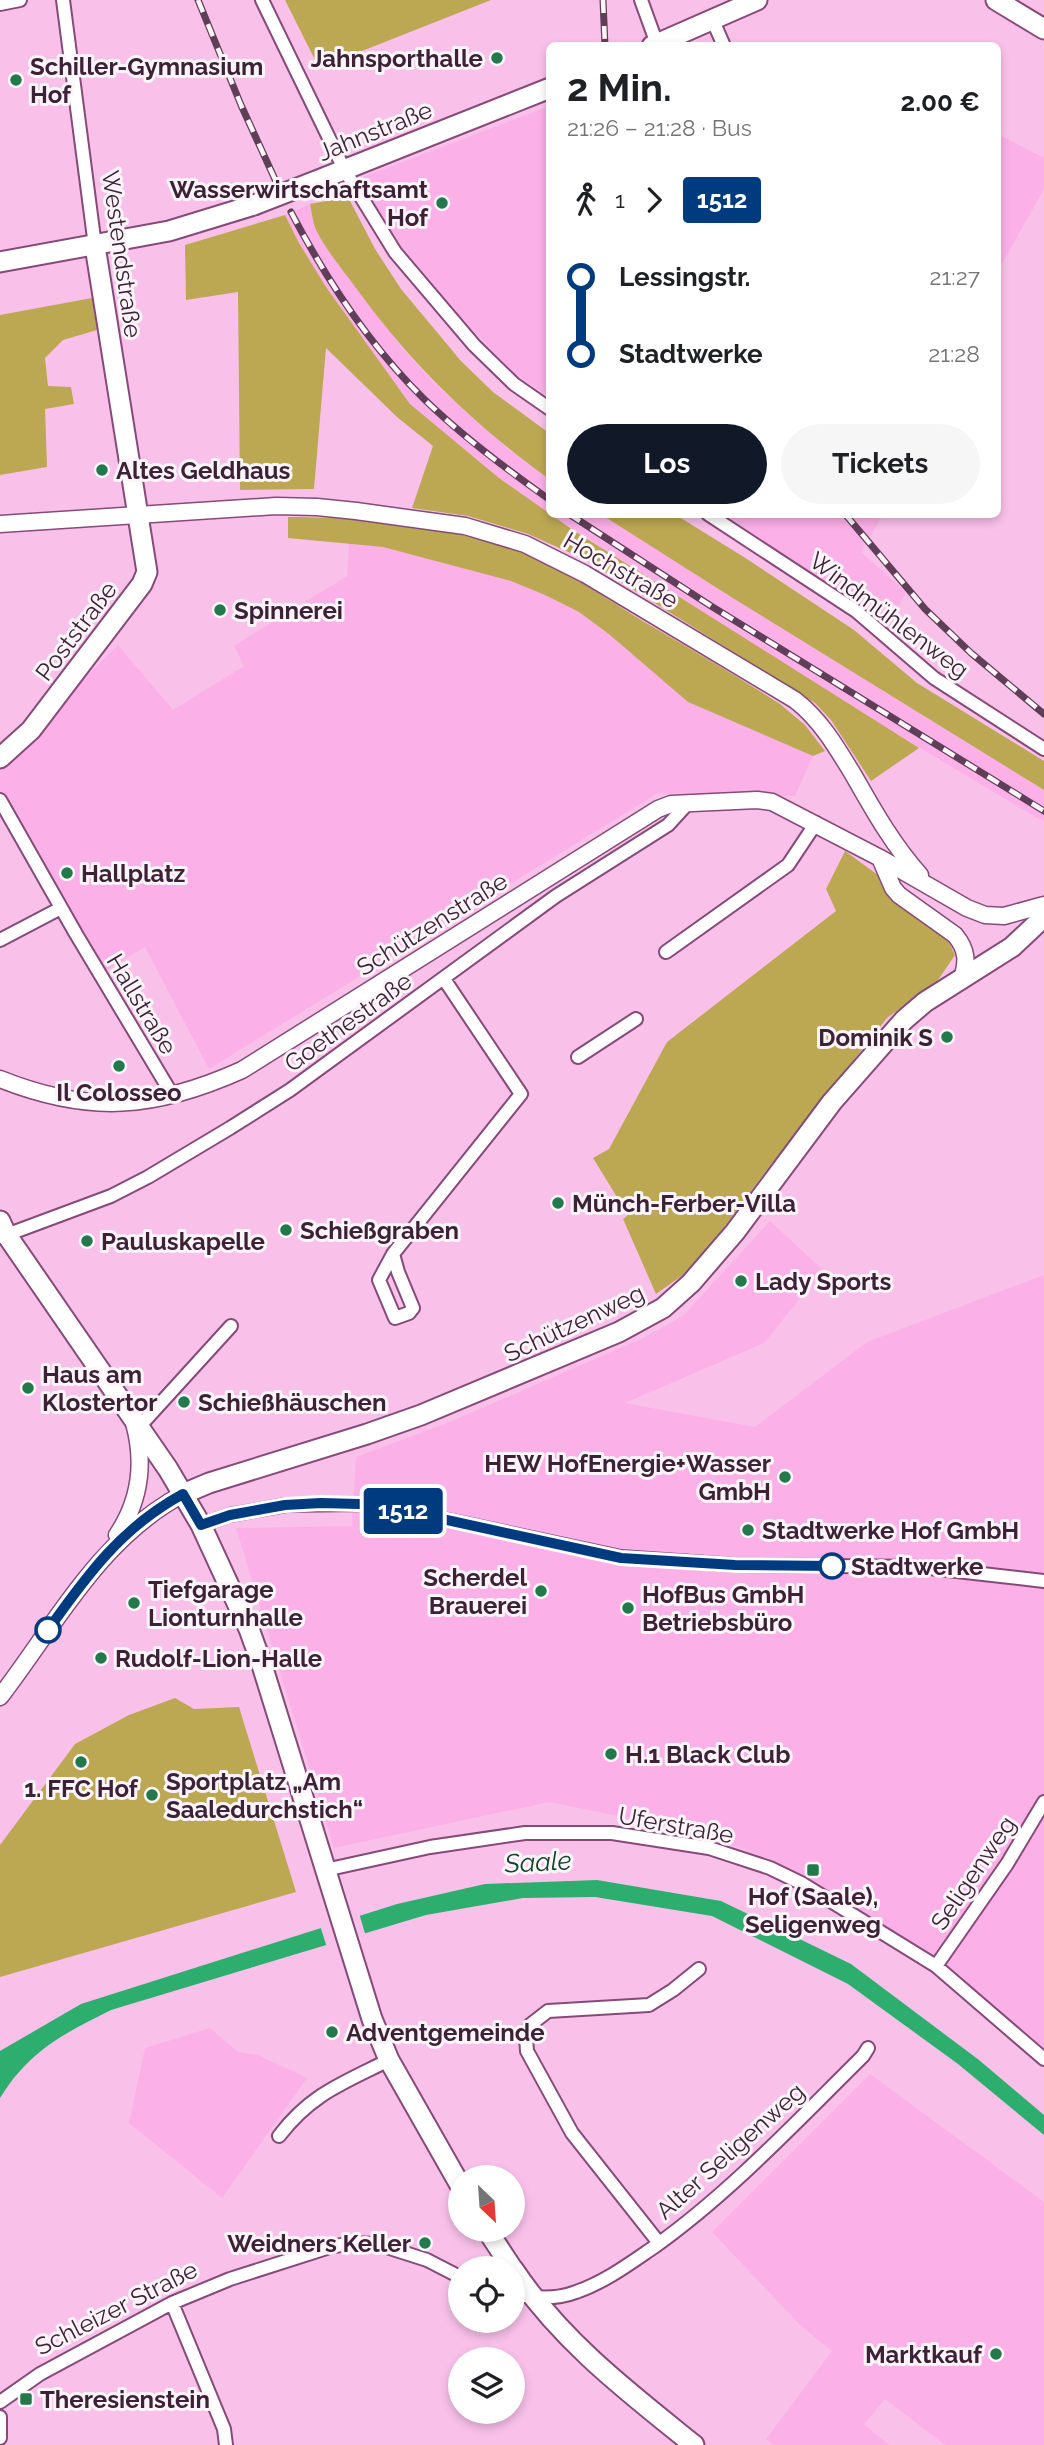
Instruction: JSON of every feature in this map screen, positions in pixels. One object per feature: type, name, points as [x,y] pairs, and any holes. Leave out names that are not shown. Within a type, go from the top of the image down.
[{"type":"main road","points":[[661,42],[757,0]]},
{"type":"main road","points":[[996,0],[1044,29]]},
{"type":"main road","name":"Jahnstraße","points":[[0,262],[195,225],[254,205],[546,90]]},
{"type":"main road","name":"Westendstraße","points":[[95,246],[139,515]]},
{"type":"main road","name":"Poststraße","points":[[0,758],[31,730],[145,579],[147,567],[139,515]]},
{"type":"main road","name":"Schützenweg","points":[[183,1494],[209,1483],[433,1411],[572,1353],[656,1313],[685,1290],[735,1232],[832,1102],[888,1037],[925,1002],[1012,947],[1044,917]]},
{"type":"main road","points":[[2,1231],[135,1420],[201,1525],[249,1629],[261,1662],[356,1973],[388,2060],[448,2165]]},
{"type":"main road","points":[[525,2299],[679,2437],[694,2445]]},
{"type":"street","points":[[0,4],[20,0]]},
{"type":"street","name":"Westendstraße","points":[[63,0],[95,246]]},
{"type":"street","points":[[262,0],[335,173],[395,252],[474,345],[514,384],[546,405]]},
{"type":"street","points":[[640,0],[653,42]]},
{"type":"street","points":[[713,21],[722,42]]},
{"type":"street","name":"Hochstraße","points":[[0,524],[255,507],[317,507],[398,515],[465,526],[525,544],[585,574],[795,700],[818,721],[901,854],[928,885]]},
{"type":"street","name":"Windmühlenweg","points":[[714,518],[856,611],[934,678],[1044,749]]},
{"type":"street","points":[[0,800],[61,908],[0,940]]},
{"type":"street","name":"Goethestraße","points":[[2,1231],[69,1214],[111,1196],[148,1177],[290,1090],[556,896],[668,825],[689,802]]},
{"type":"street","name":"Schützenstraße","points":[[0,1079],[38,1093],[100,1103],[147,1101],[201,1088],[242,1070],[658,809],[671,804],[772,802],[985,915],[1004,916],[1044,905]]},
{"type":"street","points":[[666,952],[788,865],[816,823]]},
{"type":"street","points":[[880,858],[893,888],[899,895],[961,942],[967,955],[962,980]]},
{"type":"street","name":"Hallstraße","points":[[61,908],[173,1096]]},
{"type":"street","points":[[393,1254],[521,1094],[444,979]]},
{"type":"street","points":[[578,1057],[636,1019]]},
{"type":"street","points":[[0,1697],[122,1528],[133,1504],[139,1481],[135,1420],[231,1326]]},
{"type":"street","points":[[101,1558],[134,1526],[183,1494]]},
{"type":"street","points":[[201,1525],[230,1515],[285,1505],[359,1504],[414,1513],[621,1558],[735,1565],[921,1567],[1044,1581]]},
{"type":"street","name":"Seligenweg","points":[[936,1966],[1007,1864],[1044,1802]]},
{"type":"street","name":"Uferstraße","points":[[325,1870],[429,1847],[525,1833],[612,1833],[709,1848],[770,1868],[803,1884],[936,1966],[1044,2059]]},
{"type":"street","points":[[659,2243],[572,2133],[527,2051],[526,2037],[530,2025],[548,2011],[649,2005],[699,1969]]},
{"type":"street","name":"Alter Seligenweg","points":[[525,2296],[552,2297],[574,2293],[618,2273],[710,2204],[863,2056],[868,2048]]},
{"type":"street","points":[[279,2136],[295,2115],[318,2095],[388,2060]]},
{"type":"street","name":"Schleizer Straße","points":[[0,2402],[40,2374],[172,2303],[230,2278],[330,2247],[352,2243],[377,2244],[403,2251],[448,2272]]},
{"type":"street","points":[[172,2303],[224,2429],[226,2445]]},
{"type":"street","points":[[0,2417],[0,2438]]},
{"type":"shaded area","points":[[285,0],[491,0],[319,68]]},
{"type":"shaded area","points":[[546,107],[546,395],[515,374],[458,315],[402,247],[361,178]]},
{"type":"shaded area","points":[[1001,136],[1044,158],[1044,189],[1001,266]]},
{"type":"shaded area","points":[[348,197],[375,249],[401,289],[461,361],[493,392],[546,431],[546,477],[469,414],[399,342],[330,252],[316,230],[310,204]]},
{"type":"shaded area","points":[[310,204],[316,229],[401,347],[434,383],[469,415],[508,449],[546,477],[546,512],[499,478],[410,404],[326,287],[285,215]]},
{"type":"shaded area","points":[[285,215],[326,287],[410,404],[499,478],[546,511],[546,518],[556,518],[919,748],[871,781],[831,720],[815,703],[584,559],[528,534],[468,516],[412,508],[433,446],[397,417],[326,348],[314,489],[240,490],[238,292],[186,300],[185,245]]},
{"type":"shaded area","points":[[92,298],[97,330],[63,340],[45,358],[48,386],[71,387],[74,404],[45,409],[47,467],[0,475],[0,315]]},
{"type":"shaded area","points":[[288,517],[421,527],[473,537],[538,559],[576,579],[780,704],[805,725],[825,751],[813,756],[688,702],[610,635],[579,612],[545,595],[511,581],[383,547],[288,538]]},
{"type":"shaded area","points":[[556,518],[607,518],[1044,790],[1044,822],[850,706]]},
{"type":"shaded area","points":[[607,518],[681,518],[747,559],[854,630],[917,683],[1044,761],[1044,790]]},
{"type":"shaded area","points":[[729,518],[881,518],[861,552],[906,592],[890,626]]},
{"type":"shaded area","points":[[349,544],[383,547],[511,581],[545,595],[579,612],[610,635],[688,702],[813,756],[795,796],[658,793],[209,1069],[145,947],[103,972],[0,794],[0,763],[118,645],[173,710],[244,666],[234,646],[347,576]]},
{"type":"shaded area","points":[[845,851],[882,878],[890,898],[947,938],[955,955],[938,980],[887,1018],[694,1267],[656,1294],[623,1219],[628,1215],[593,1158],[609,1149],[667,1042],[836,911],[826,889]]},
{"type":"shaded area","points":[[770,1221],[823,1270],[764,1343],[625,1403],[755,1427],[867,1342],[1044,1275],[1044,2048],[1006,2015],[833,1895],[772,1860],[692,1831],[549,1802],[334,1848],[236,1528],[352,1526],[356,1457],[452,1421],[643,1338],[683,1316]]},
{"type":"shaded area","name":"Sportplatz „Am Saaledurchstich“","points":[[175,1698],[194,1709],[239,1707],[296,1892],[0,1977],[0,1845],[75,1744],[129,1715]]},
{"type":"shaded area","points":[[597,1880],[721,1901],[851,1964],[979,2060],[1044,2115],[1044,2135],[958,2064],[848,1984],[712,1916],[595,1897],[523,1898],[426,1915],[111,2010],[40,2052],[17,2074],[0,2098],[0,2051],[81,2004],[397,1904],[485,1884]]},
{"type":"shaded area","points":[[210,2028],[238,2052],[258,2055],[307,2078],[222,2198],[129,2123],[145,2048]]},
{"type":"shaded area","points":[[870,2074],[1044,2202],[1044,2445],[945,2445],[885,2399],[864,2424],[889,2445],[774,2445],[766,2439],[832,2351],[802,2327],[712,2232]]},
{"type":"pier","points":[[359,1913],[366,1937],[327,1948],[320,1925]]},
{"type":"railway","points":[[198,0],[241,105],[284,199]]},
{"type":"railway","points":[[603,0],[605,42]]},
{"type":"railway","points":[[291,212],[350,311],[385,357],[439,413],[546,497]]},
{"type":"railway","points":[[575,518],[711,606],[1044,811]]},
{"type":"railway","points":[[848,518],[925,609],[971,653],[1044,714]]},
{"type":"bus line","name":"1512","points":[[48,1630],[101,1558],[134,1526],[183,1494],[201,1525],[230,1515],[285,1505],[359,1504],[401,1510],[621,1558],[735,1565],[832,1566]]},
{"type":"place","name":"Jahnsporthalle","points":[[497,58]]},
{"type":"place","name":"Schiller-Gymnasium Hof","points":[[16,80]]},
{"type":"place","name":"Wasserwirtschaftsamt Hof","points":[[442,203]]},
{"type":"place","name":"Altes Geldhaus","points":[[102,470]]},
{"type":"place","name":"Spinnerei","points":[[220,610]]},
{"type":"place","name":"Hallplatz","points":[[67,873]]},
{"type":"place","name":"Dominik S","points":[[947,1037]]},
{"type":"place","name":"Il Colosseo","points":[[119,1066]]},
{"type":"place","name":"Münch-Ferber-Villa","points":[[558,1203]]},
{"type":"place","name":"Schießgraben","points":[[286,1230]]},
{"type":"place","name":"Pauluskapelle","points":[[87,1241]]},
{"type":"place","name":"Lady Sports","points":[[741,1281]]},
{"type":"place","name":"Haus am Klostertor","points":[[28,1388]]},
{"type":"place","name":"Schießhäuschen","points":[[184,1402]]},
{"type":"place","name":"HEW HofEnergie+Wasser GmbH","points":[[785,1477]]},
{"type":"place","name":"Stadtwerke Hof GmbH","points":[[748,1530]]},
{"type":"place","name":"Stadtwerke","points":[[832,1566]]},
{"type":"place","name":"Scherdel Brauerei","points":[[541,1591]]},
{"type":"place","name":"Tiefgarage Lionturnhalle","points":[[134,1603]]},
{"type":"place","name":"HofBus GmbH Betriebsbüro","points":[[628,1608]]},
{"type":"place","name":"Rudolf-Lion-Halle","points":[[101,1658]]},
{"type":"place","name":"H.1 Black Club","points":[[611,1754]]},
{"type":"place","name":"1. FFC Hof","points":[[81,1762]]},
{"type":"place","name":"Sportplatz „Am Saaledurchstich“","points":[[152,1795]]},
{"type":"place","name":"Hof (Saale), Seligenweg","points":[[813,1870]]},
{"type":"place","name":"Adventgemeinde","points":[[332,2032]]},
{"type":"place","name":"Weidners Keller","points":[[425,2243]]},
{"type":"place","name":"Marktkauf","points":[[996,2354]]},
{"type":"place","name":"Theresienstein","points":[[26,2399]]},
{"type":"water label","name":"Saale","points":[[538,1862]]}]
